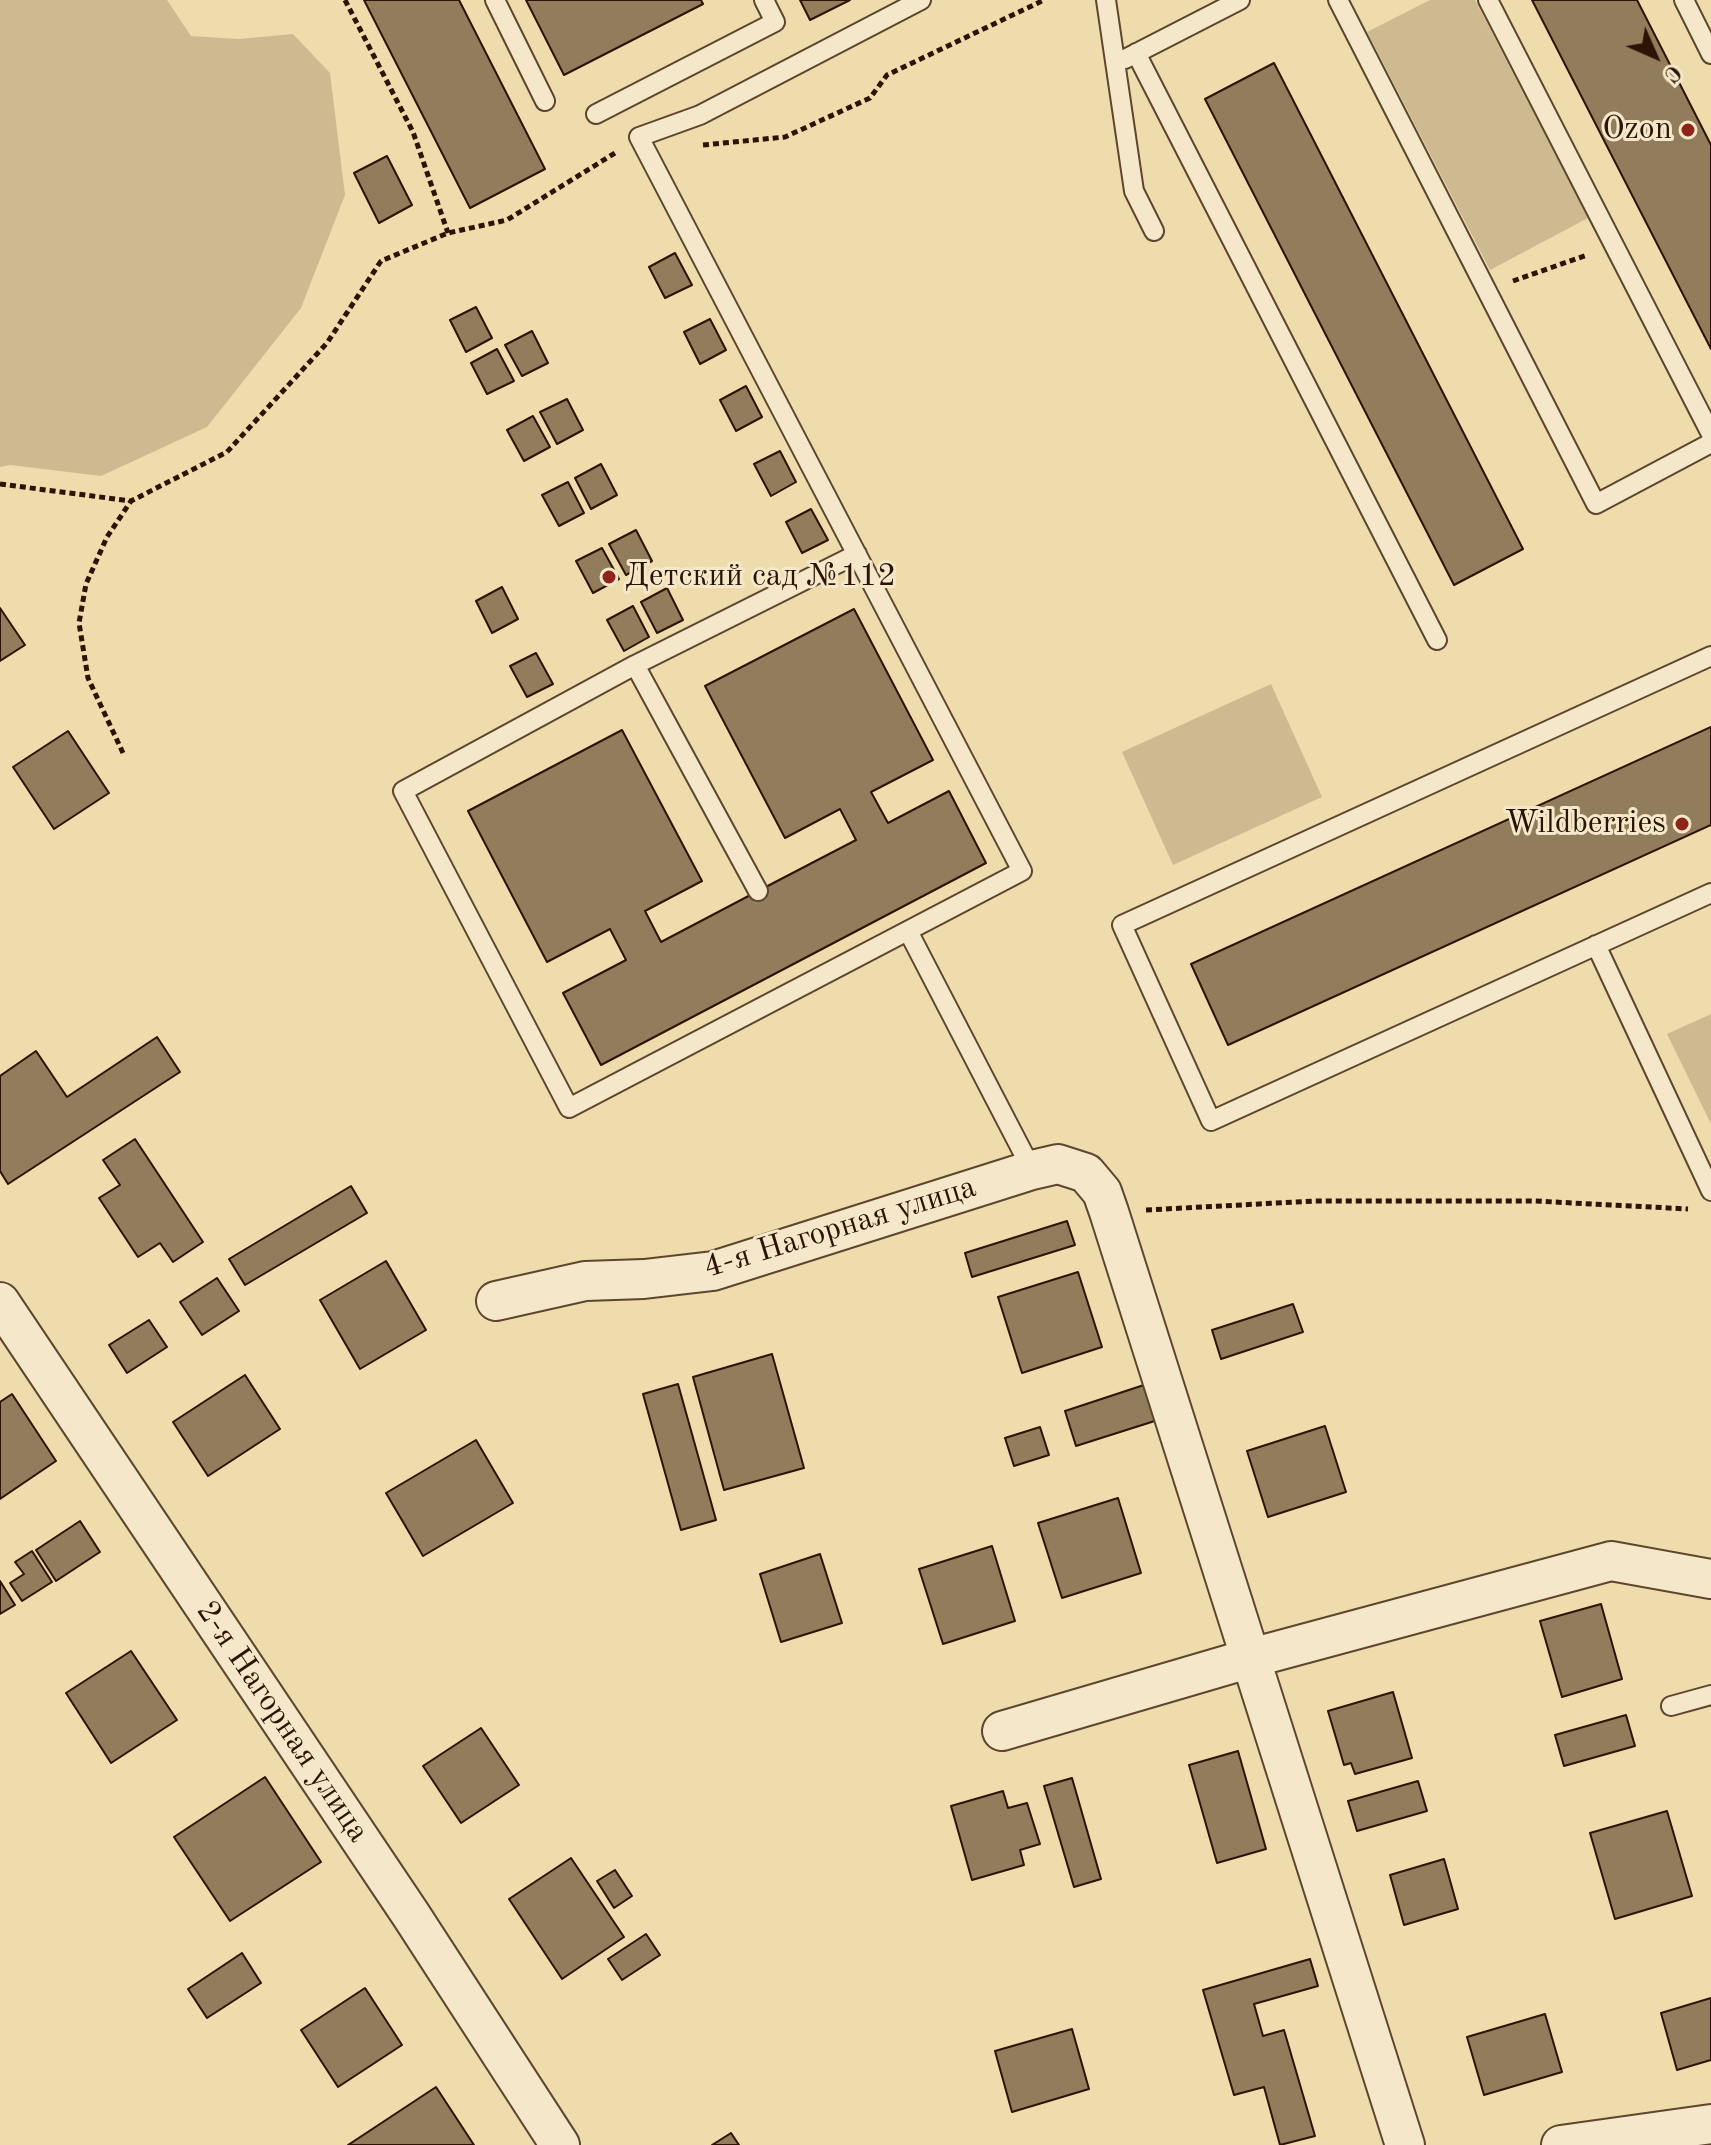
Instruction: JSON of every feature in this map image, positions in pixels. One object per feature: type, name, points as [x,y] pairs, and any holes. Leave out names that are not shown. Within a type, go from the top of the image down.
[{"type":"street","name":"4-я Нагорная улица","points":[[496,1301],[585,1281],[644,1279],[713,1271],[1058,1164],[1086,1173],[1102,1192],[1109,1212]]},
{"type":"street","points":[[1109,1212],[1405,2145]]},
{"type":"street","name":"2-я Нагорная улица","points":[[0,1302],[402,1902],[560,2145]]},
{"type":"street","points":[[1002,1731],[1251,1658],[1611,1561],[1711,1579]]},
{"type":"street","points":[[1561,2145],[1711,2124]]},
{"type":"lane","points":[[495,0],[545,101]]},
{"type":"lane","points":[[596,114],[775,22],[764,0]]},
{"type":"lane","points":[[857,554],[635,665],[403,791],[569,1108],[1022,871],[644,135],[700,115],[921,0]]},
{"type":"lane","points":[[1106,0],[1134,191],[1154,231]]},
{"type":"lane","points":[[1116,64],[1240,0]]},
{"type":"lane","points":[[1338,0],[1596,504],[1711,443]]},
{"type":"lane","points":[[1488,0],[1711,434]]},
{"type":"lane","points":[[1684,0],[1711,54]]},
{"type":"lane","points":[[1136,53],[1437,640]]},
{"type":"lane","points":[[1711,656],[1122,925],[1211,1121],[1711,893]]},
{"type":"lane","points":[[635,665],[758,891]]},
{"type":"lane","points":[[908,931],[1032,1170]]},
{"type":"lane","points":[[1596,945],[1711,1191]]},
{"type":"lane","points":[[1671,1706],[1711,1695]]},
{"type":"path","points":[[345,0],[413,132],[448,233]]},
{"type":"path","points":[[123,753],[88,678],[79,623],[86,584],[107,537],[131,501],[227,452],[327,343],[381,261],[448,233],[507,220],[572,183],[644,135],[709,147],[785,137],[870,98],[887,75],[1044,0]]},
{"type":"path","points":[[1487,290],[1615,246]]},
{"type":"path","points":[[0,484],[131,501]]},
{"type":"path","points":[[1109,1212],[1315,1201],[1535,1201],[1696,1209]]},
{"type":"shaded area","points":[[0,0],[167,0],[191,36],[238,39],[293,34],[330,73],[345,195],[301,308],[207,427],[101,476],[10,465],[0,467]]},
{"type":"shaded area","points":[[1430,0],[1475,0],[1588,218],[1490,270],[1367,32]]},
{"type":"shaded area","points":[[1271,684],[1322,797],[1173,865],[1122,752]]},
{"type":"shaded area","points":[[1711,1014],[1711,1124],[1667,1034]]},
{"type":"building","points":[[364,0],[459,0],[545,169],[470,208]]},
{"type":"building","points":[[526,0],[701,0],[703,4],[564,75]]},
{"type":"building","points":[[800,0],[850,0],[810,20]]},
{"type":"building","points":[[1532,0],[1637,0],[1711,145],[1711,349]]},
{"type":"building","points":[[1274,63],[1523,549],[1454,585],[1205,99]]},
{"type":"building","points":[[387,156],[412,205],[379,223],[354,173]]},
{"type":"building","points":[[675,253],[692,285],[665,298],[649,267]]},
{"type":"building","points":[[476,307],[492,338],[466,352],[450,320]]},
{"type":"building","points":[[710,319],[726,350],[700,364],[684,332]]},
{"type":"building","points":[[532,331],[548,363],[522,376],[505,345]]},
{"type":"building","points":[[497,349],[514,381],[487,394],[471,363]]},
{"type":"building","points":[[746,386],[762,417],[736,431],[720,400]]},
{"type":"building","points":[[567,399],[583,430],[557,444],[540,412]]},
{"type":"building","points":[[533,416],[550,447],[524,461],[507,430]]},
{"type":"building","points":[[780,451],[796,482],[771,496],[754,464]]},
{"type":"building","points":[[601,464],[617,495],[591,509],[575,478]]},
{"type":"building","points":[[568,482],[584,513],[559,526],[542,495]]},
{"type":"building","points":[[811,509],[828,540],[802,553],[786,522]]},
{"type":"building","points":[[636,530],[652,561],[626,575],[609,544]]},
{"type":"building","points":[[602,548],[619,579],[593,593],[576,561]]},
{"type":"building","points":[[502,587],[518,619],[492,633],[476,601]]},
{"type":"building","points":[[667,588],[683,620],[657,633],[641,602]]},
{"type":"building","points":[[633,606],[649,637],[624,651],[607,620]]},
{"type":"building","points":[[0,608],[25,645],[0,661]]},
{"type":"building","points":[[854,609],[933,760],[871,792],[888,823],[949,791],[986,863],[601,1065],[563,993],[626,960],[610,929],[547,962],[468,811],[622,730],[702,881],[645,911],[661,942],[856,840],[840,809],[785,838],[705,686]]},
{"type":"building","points":[[536,653],[553,684],[527,697],[510,666]]},
{"type":"building","points":[[1711,727],[1711,825],[1228,1045],[1191,964]]},
{"type":"building","points":[[68,731],[109,793],[54,829],[13,767]]},
{"type":"building","points":[[157,1037],[180,1072],[8,1184],[0,1171],[0,1076],[36,1051],[67,1097]]},
{"type":"building","points":[[135,1139],[203,1242],[173,1262],[160,1243],[138,1257],[99,1198],[120,1185],[103,1160]]},
{"type":"building","points":[[351,1186],[367,1213],[245,1285],[229,1259]]},
{"type":"building","points":[[1067,1221],[1075,1245],[972,1277],[965,1253]]},
{"type":"building","points":[[386,1261],[426,1330],[360,1369],[320,1300]]},
{"type":"building","points":[[1078,1272],[1102,1347],[1022,1373],[998,1297]]},
{"type":"building","points":[[217,1278],[239,1311],[202,1335],[180,1302]]},
{"type":"building","points":[[1293,1304],[1303,1332],[1221,1359],[1212,1330]]},
{"type":"building","points":[[149,1320],[167,1347],[127,1373],[109,1345]]},
{"type":"building","points":[[772,1354],[804,1468],[724,1490],[693,1377]]},
{"type":"building","points":[[245,1375],[280,1429],[208,1476],[173,1422]]},
{"type":"building","points":[[1150,1383],[1161,1419],[1076,1446],[1065,1411]]},
{"type":"building","points":[[678,1384],[716,1520],[681,1530],[643,1394]]},
{"type":"building","points":[[12,1394],[56,1461],[0,1499],[0,1402]]},
{"type":"building","points":[[1325,1426],[1346,1492],[1268,1517],[1247,1451]]},
{"type":"building","points":[[1040,1427],[1049,1455],[1014,1466],[1005,1438]]},
{"type":"building","points":[[476,1440],[513,1503],[423,1556],[386,1493]]},
{"type":"building","points":[[1118,1498],[1141,1573],[1062,1598],[1038,1523]]},
{"type":"building","points":[[80,1521],[100,1552],[56,1581],[36,1550]]},
{"type":"building","points":[[992,1546],[1015,1621],[943,1644],[919,1569]]},
{"type":"building","points":[[32,1551],[52,1582],[22,1601],[10,1583],[24,1574],[15,1562]]},
{"type":"building","points":[[820,1554],[842,1623],[781,1642],[760,1574]]},
{"type":"building","points":[[0,1581],[15,1605],[0,1614]]},
{"type":"building","points":[[1601,1604],[1622,1679],[1562,1697],[1540,1621]]},
{"type":"building","points":[[131,1651],[177,1720],[111,1763],[66,1693]]},
{"type":"building","points":[[1393,1692],[1412,1758],[1355,1774],[1351,1763],[1344,1765],[1328,1711]]},
{"type":"building","points":[[1626,1715],[1635,1746],[1564,1766],[1555,1735]]},
{"type":"building","points":[[481,1728],[519,1785],[461,1823],[423,1766]]},
{"type":"building","points":[[1238,1751],[1266,1849],[1217,1863],[1189,1765]]},
{"type":"building","points":[[265,1777],[321,1862],[230,1921],[174,1837]]},
{"type":"building","points":[[1072,1778],[1101,1879],[1074,1887],[1044,1786]]},
{"type":"building","points":[[1418,1781],[1427,1811],[1357,1831],[1348,1801]]},
{"type":"building","points":[[1003,1791],[1008,1808],[1027,1803],[1040,1844],[1020,1850],[1024,1865],[972,1880],[951,1806]]},
{"type":"building","points":[[1667,1811],[1692,1896],[1615,1919],[1590,1833]]},
{"type":"building","points":[[571,1858],[624,1937],[562,1979],[509,1899]]},
{"type":"building","points":[[1444,1859],[1458,1909],[1404,1925],[1390,1875]]},
{"type":"building","points":[[615,1870],[632,1896],[614,1908],[597,1881]]},
{"type":"building","points":[[646,1934],[660,1955],[622,1980],[608,1959]]},
{"type":"building","points":[[242,1953],[261,1983],[207,2018],[188,1989]]},
{"type":"building","points":[[1310,1959],[1318,1986],[1254,2004],[1263,2036],[1284,2030],[1315,2136],[1280,2145],[1264,2087],[1234,2095],[1203,1990]]},
{"type":"building","points":[[365,1988],[402,2045],[338,2087],[301,2030]]},
{"type":"building","points":[[1711,1998],[1711,2060],[1677,2070],[1661,2013]]},
{"type":"building","points":[[1545,2014],[1562,2072],[1484,2095],[1467,2037]]},
{"type":"building","points":[[1072,2029],[1089,2089],[1012,2112],[995,2051]]},
{"type":"building","points":[[436,2087],[474,2145],[348,2145]]},
{"type":"building","points":[[731,2133],[739,2145],[712,2145]]},
{"type":"place","name":"Ozon","points":[[1688,130]]},
{"type":"place","name":"Детский сад №112","points":[[609,577]]},
{"type":"place","name":"Wildberries","points":[[1682,824]]}]
